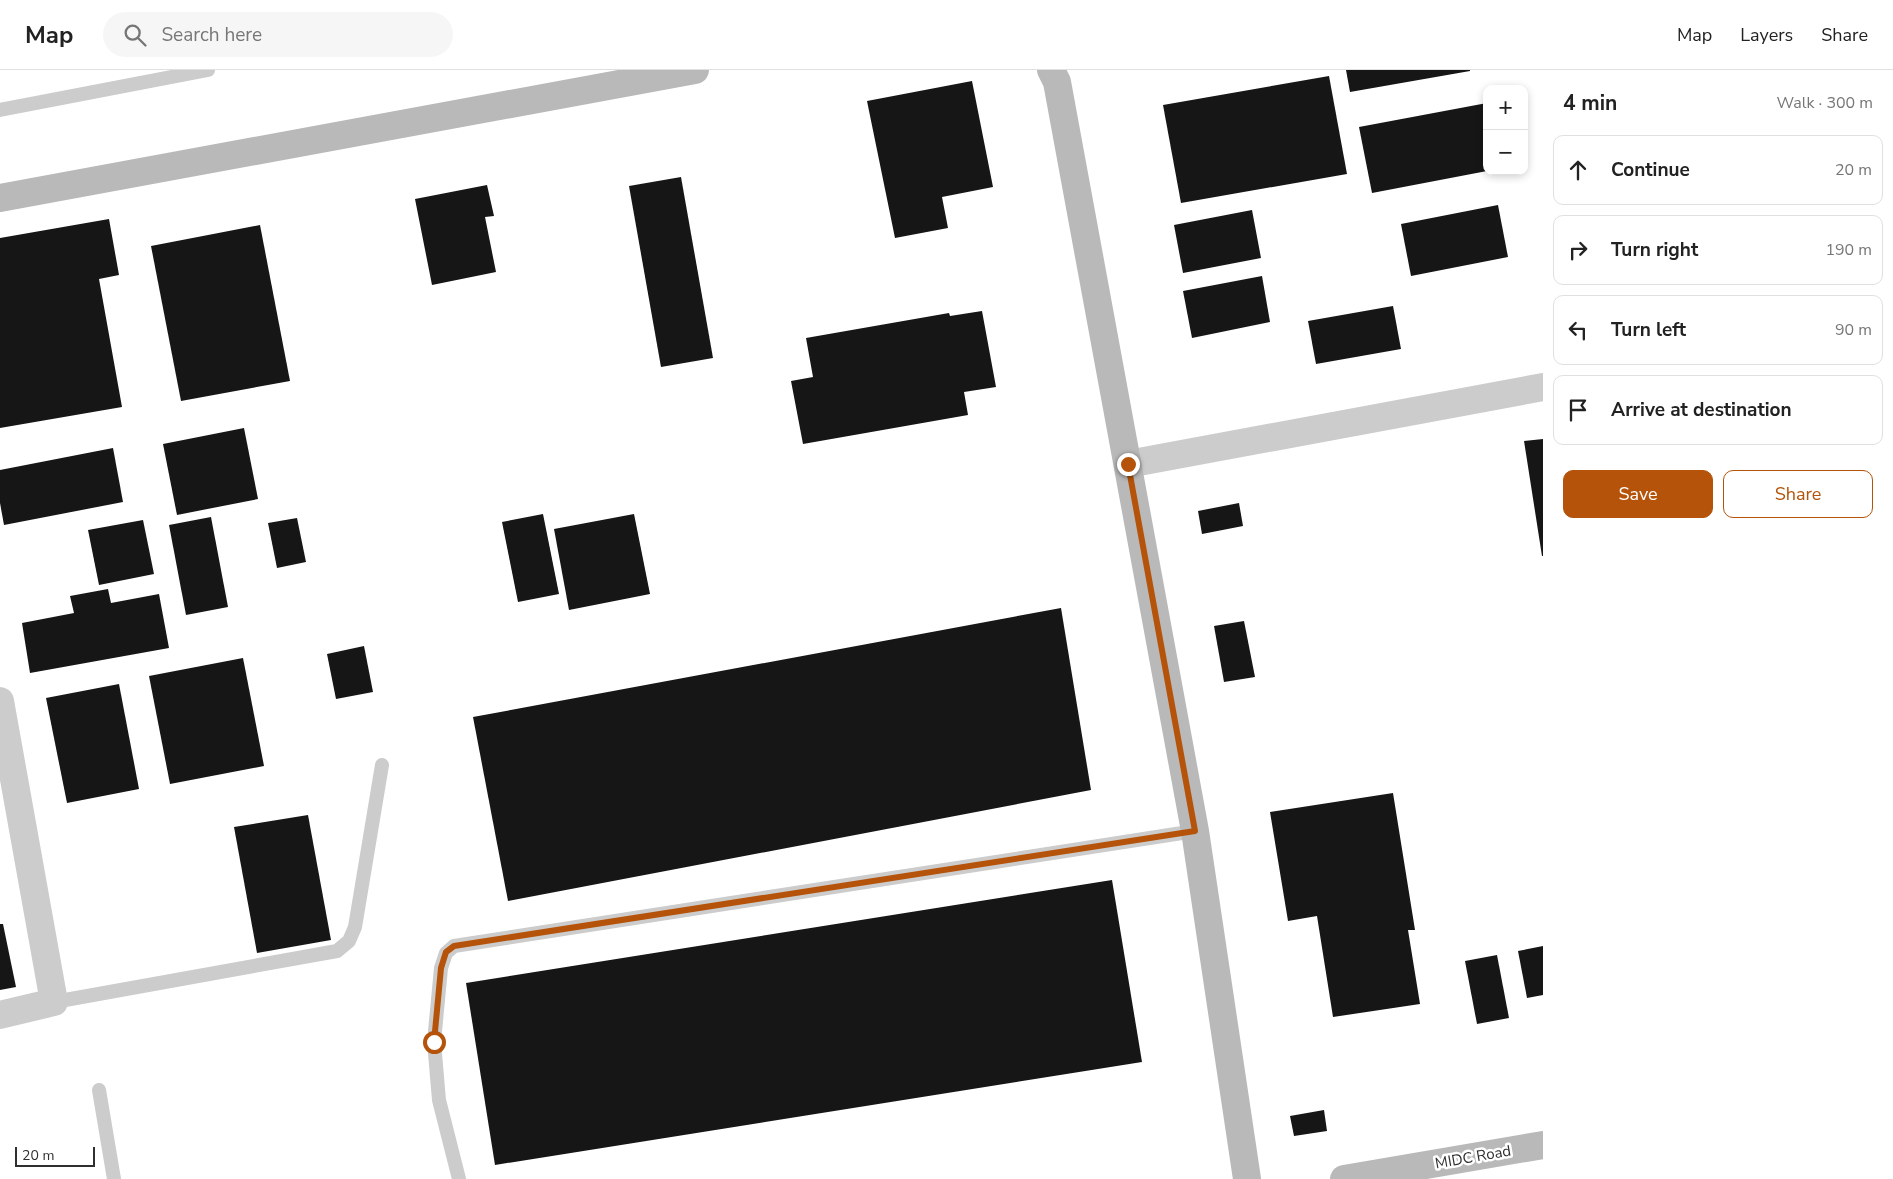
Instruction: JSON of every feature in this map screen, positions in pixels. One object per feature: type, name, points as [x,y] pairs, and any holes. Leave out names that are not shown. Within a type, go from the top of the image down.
[{"type":"street","points":[[0,198],[603,79],[696,70]]},
{"type":"street","points":[[1051,70],[1057,82],[1195,831],[1247,1179]]},
{"type":"street","points":[[1128,464],[1543,387]]},
{"type":"street","points":[[0,701],[54,1002],[0,1015]]},
{"type":"street","name":"MIDC Road","points":[[1344,1179],[1543,1145]]},
{"type":"lane","points":[[0,110],[208,70]]},
{"type":"lane","points":[[54,1002],[337,951],[349,941],[355,927],[382,765]]},
{"type":"lane","points":[[459,1179],[439,1100],[434,1042],[441,968],[446,952],[454,946],[1195,831]]},
{"type":"lane","points":[[99,1090],[114,1179]]},
{"type":"building","points":[[1346,70],[1470,70],[1470,71],[1350,92]]},
{"type":"building","points":[[1329,76],[1347,174],[1181,203],[1163,105]]},
{"type":"building","points":[[972,81],[993,187],[942,197],[948,228],[895,238],[867,101]]},
{"type":"building","points":[[1483,104],[1483,172],[1372,193],[1359,127]]},
{"type":"building","points":[[681,177],[713,358],[661,367],[629,186]]},
{"type":"building","points":[[487,185],[494,216],[485,217],[496,272],[432,285],[415,199]]},
{"type":"building","points":[[1498,205],[1508,257],[1411,276],[1401,224]]},
{"type":"building","points":[[1252,210],[1261,258],[1183,273],[1174,225]]},
{"type":"building","points":[[109,219],[119,275],[99,279],[122,407],[0,428],[0,238]]},
{"type":"building","points":[[260,225],[290,381],[181,401],[151,246]]},
{"type":"building","points":[[1262,276],[1270,322],[1192,338],[1183,291]]},
{"type":"building","points":[[1393,306],[1401,349],[1316,364],[1308,321]]},
{"type":"building","points":[[982,311],[996,387],[964,392],[968,415],[803,444],[791,381],[813,377],[806,338],[949,313],[950,316]]},
{"type":"building","points":[[244,428],[258,499],[177,515],[163,444]]},
{"type":"building","points":[[1543,439],[1543,556],[1542,556],[1524,441]]},
{"type":"building","points":[[113,448],[123,502],[4,525],[0,503],[0,470]]},
{"type":"building","points":[[1239,503],[1243,526],[1202,534],[1198,511]]},
{"type":"building","points":[[543,514],[559,594],[518,602],[502,522]]},
{"type":"building","points":[[634,514],[650,594],[569,610],[554,529]]},
{"type":"building","points":[[211,517],[228,607],[186,615],[169,525]]},
{"type":"building","points":[[297,518],[306,562],[277,568],[268,523]]},
{"type":"building","points":[[143,520],[154,574],[99,585],[88,530]]},
{"type":"building","points":[[108,589],[111,603],[159,594],[169,648],[30,673],[22,623],[74,613],[70,596]]},
{"type":"building","points":[[1061,608],[1091,790],[508,901],[473,717]]},
{"type":"building","points":[[1244,621],[1255,677],[1224,682],[1214,626]]},
{"type":"building","points":[[364,646],[373,692],[336,699],[327,654]]},
{"type":"building","points":[[243,658],[264,766],[170,784],[149,676]]},
{"type":"building","points":[[119,684],[139,789],[67,803],[46,698]]},
{"type":"building","points":[[1393,793],[1415,930],[1408,930],[1420,1004],[1333,1017],[1317,916],[1288,921],[1270,812]]},
{"type":"building","points":[[308,815],[331,940],[257,953],[234,827]]},
{"type":"building","points":[[1112,880],[1142,1062],[495,1165],[466,983]]},
{"type":"building","points":[[0,924],[3,924],[16,987],[0,990]]},
{"type":"building","points":[[1543,946],[1543,995],[1527,998],[1518,951]]},
{"type":"building","points":[[1497,955],[1509,1018],[1477,1024],[1465,961]]},
{"type":"building","points":[[1324,1110],[1327,1131],[1294,1136],[1290,1116]]},
{"type":"route","points":[[434,1042],[441,968],[446,952],[454,946],[1195,831],[1128,464]]}]
